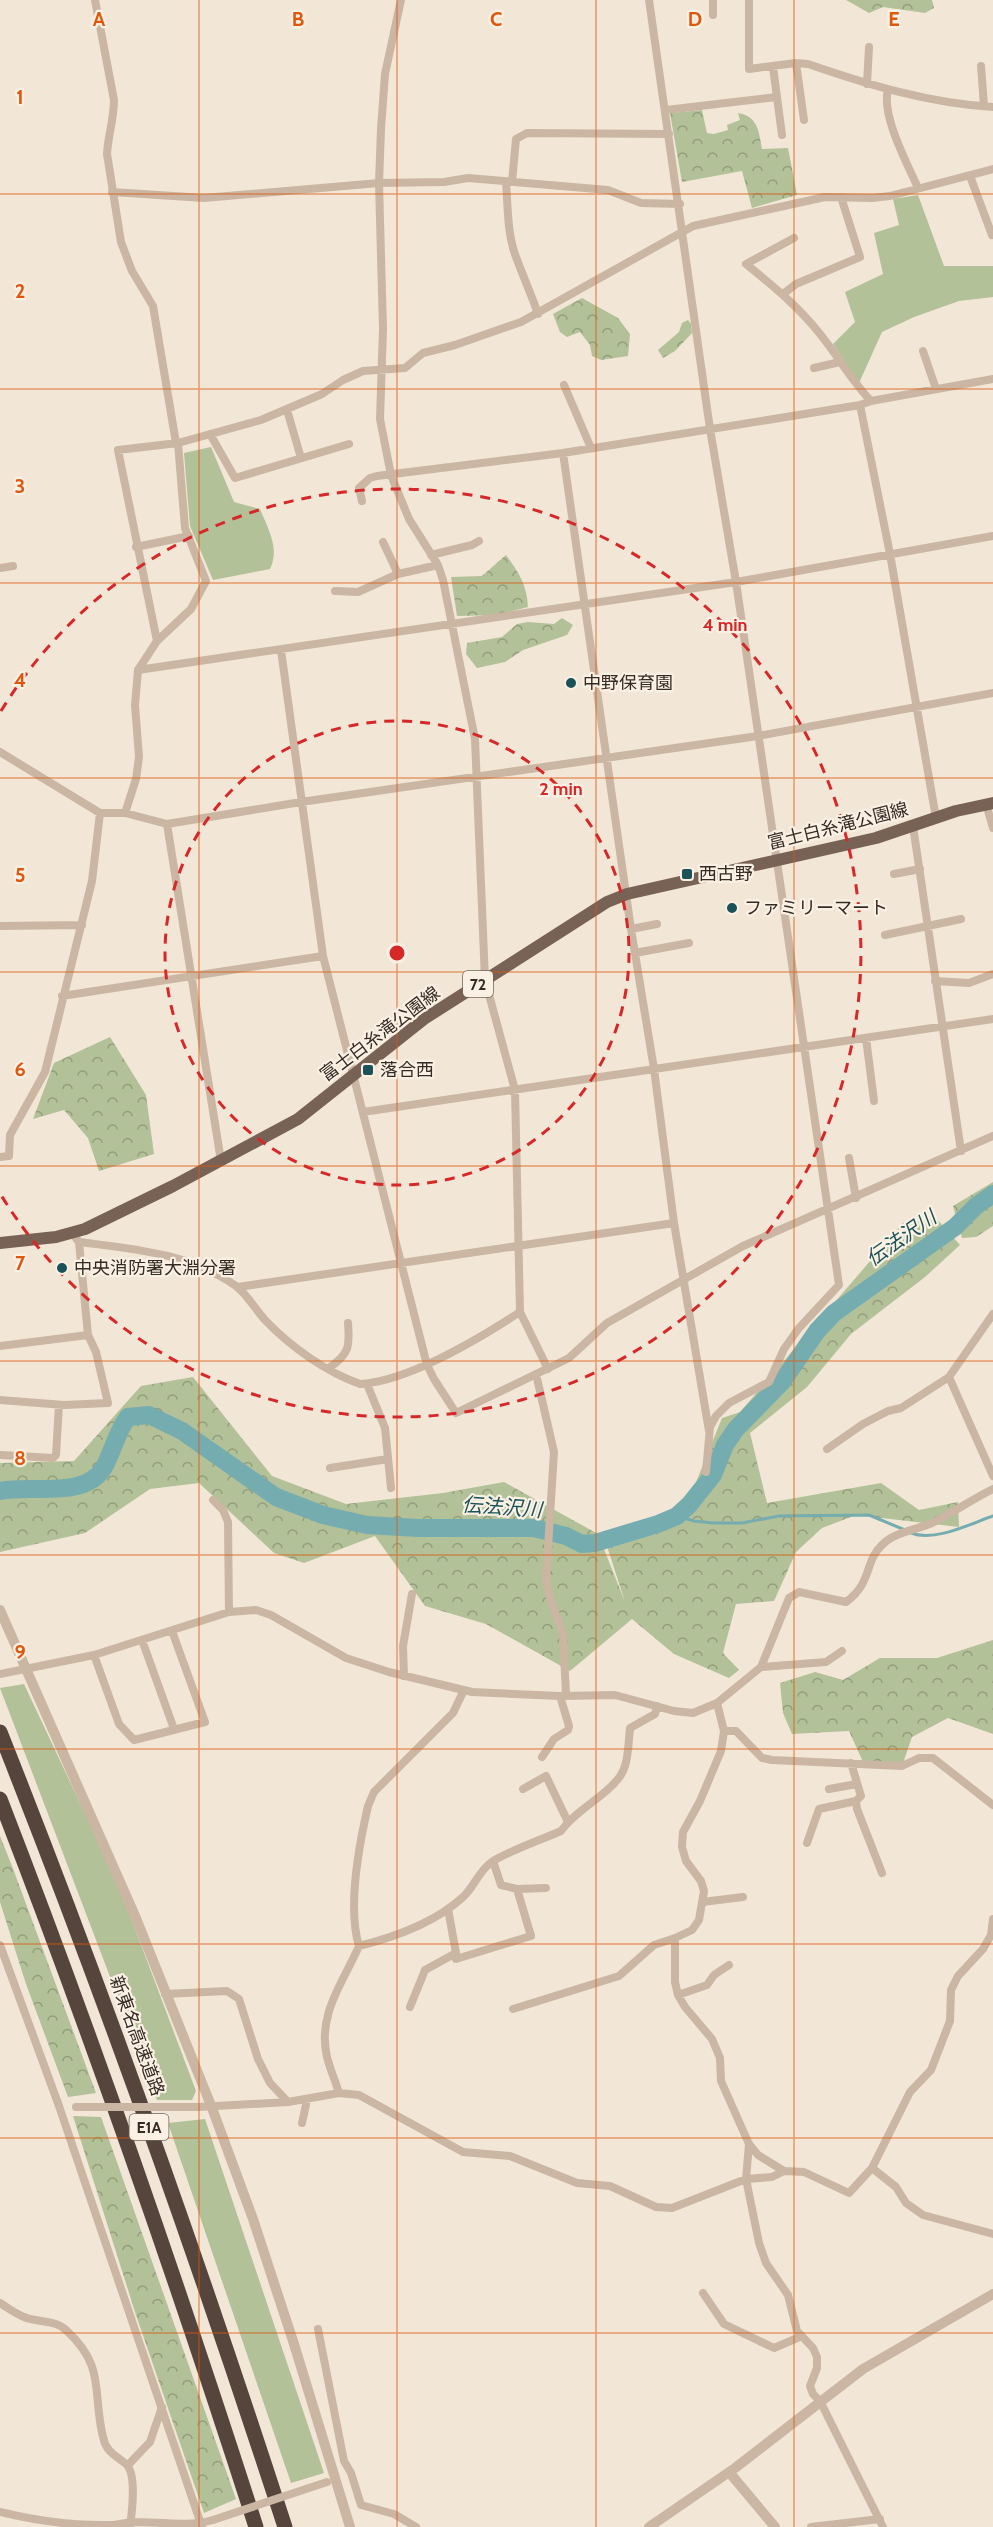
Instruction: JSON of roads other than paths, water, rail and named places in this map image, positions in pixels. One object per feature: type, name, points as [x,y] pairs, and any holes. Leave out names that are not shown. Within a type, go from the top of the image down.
[{"type":"highway","name":"新東名高速道路","points":[[0,1732],[93,1972],[163,2164],[209,2295],[285,2527]]},
{"type":"highway","name":"E1A","points":[[0,1798],[76,1995],[162,2241],[256,2527]]},
{"type":"main road","name":"富士白糸滝公園線","points":[[0,1243],[75,1238],[298,1119],[424,1019],[607,902],[627,894],[876,838],[936,818],[989,804]]},
{"type":"street","points":[[95,0],[114,100],[114,116],[107,147],[121,242],[132,272],[153,306],[177,443],[185,528],[206,580],[191,609],[157,641],[138,670],[135,705],[139,757],[136,779],[125,813]]},
{"type":"street","points":[[401,0],[385,74],[379,183],[383,328],[380,419],[391,475],[409,519],[438,566],[453,625],[475,739],[485,980],[515,1090],[520,1312],[548,1369]]},
{"type":"street","points":[[649,0],[680,204],[710,429],[736,582],[839,1285],[799,1328],[784,1349],[769,1382],[729,1403],[716,1416],[710,1427],[706,1472]]},
{"type":"street","points":[[713,0],[713,15]]},
{"type":"street","points":[[749,0],[749,69],[796,63],[808,64],[888,90],[946,103],[988,106],[981,66]]},
{"type":"street","points":[[867,84],[869,47]]},
{"type":"street","points":[[796,63],[804,120]]},
{"type":"street","points":[[773,67],[782,135]]},
{"type":"street","points":[[888,90],[885,101],[897,139],[918,188]]},
{"type":"street","points":[[666,110],[776,97]]},
{"type":"street","points":[[538,314],[523,269],[516,256],[510,232],[509,182],[516,139],[527,133],[669,134]]},
{"type":"street","points":[[157,641],[118,450],[177,443],[261,420],[322,394],[343,380],[363,371],[405,368],[423,354],[455,345],[538,314],[693,226],[825,197],[872,198],[993,169]]},
{"type":"street","points":[[970,176],[992,235]]},
{"type":"street","points":[[112,192],[204,198],[379,183],[444,182],[468,178],[608,190],[641,203],[680,204]]},
{"type":"street","points":[[783,294],[796,284],[860,257],[841,197]]},
{"type":"street","points":[[794,238],[746,264],[783,294],[820,334],[857,387],[871,400]]},
{"type":"street","points":[[923,351],[936,389]]},
{"type":"street","points":[[814,368],[840,362]]},
{"type":"street","points":[[362,501],[359,488],[364,482],[377,476],[563,453],[860,405],[871,400],[993,379]]},
{"type":"street","points":[[564,386],[591,448]]},
{"type":"street","points":[[860,405],[890,554],[936,818]]},
{"type":"street","points":[[286,410],[302,458]]},
{"type":"street","points":[[210,434],[235,478],[348,444]]},
{"type":"street","points":[[563,453],[583,605],[654,1069],[674,1223],[710,1436]]},
{"type":"street","points":[[138,670],[736,582],[993,536]]},
{"type":"street","points":[[136,547],[189,537]]},
{"type":"street","points":[[431,555],[472,545],[479,541]]},
{"type":"street","points":[[383,542],[398,574]]},
{"type":"street","points":[[0,568],[13,566]]},
{"type":"street","points":[[334,591],[358,592],[398,574],[438,566]]},
{"type":"street","points":[[281,650],[323,956],[427,1365],[456,1413],[569,1358],[607,1323],[743,1246],[993,1136]]},
{"type":"street","points":[[0,752],[100,813],[125,813],[167,824],[301,802],[758,736],[993,693]]},
{"type":"street","points":[[989,804],[993,828]]},
{"type":"street","points":[[0,1157],[9,1156],[10,1135],[45,1072],[92,881],[100,813]]},
{"type":"street","points":[[167,824],[221,1161]]},
{"type":"street","points":[[913,826],[961,1151]]},
{"type":"street","points":[[894,874],[920,869]]},
{"type":"street","points":[[885,935],[928,928],[961,919]]},
{"type":"street","points":[[631,929],[657,924]]},
{"type":"street","points":[[0,926],[82,925]]},
{"type":"street","points":[[635,953],[689,943]]},
{"type":"street","points":[[62,996],[323,956]]},
{"type":"street","points":[[935,981],[969,983],[993,974]]},
{"type":"street","points":[[363,1112],[993,1019]]},
{"type":"street","points":[[866,1038],[874,1101]]},
{"type":"street","points":[[849,1158],[856,1198]]},
{"type":"street","points":[[238,1287],[674,1223]]},
{"type":"street","points":[[0,1400],[59,1405],[108,1403],[96,1352],[88,1335],[75,1238],[166,1254],[206,1269],[238,1287],[279,1335],[350,1381],[367,1384],[427,1365],[520,1312]]},
{"type":"street","points":[[827,1449],[888,1411],[901,1408],[949,1377],[993,1314]]},
{"type":"street","points":[[329,1368],[347,1352],[350,1342],[348,1323]]},
{"type":"street","points":[[0,1346],[88,1335]]},
{"type":"street","points":[[536,1374],[554,1452],[546,1580],[563,1634],[563,1696],[568,1726],[567,1730],[554,1739],[542,1757]]},
{"type":"street","points":[[949,1377],[993,1476]]},
{"type":"street","points":[[367,1384],[385,1428],[391,1488]]},
{"type":"street","points":[[0,1455],[53,1458],[56,1455],[59,1405]]},
{"type":"street","points":[[330,1468],[388,1459]]},
{"type":"street","points":[[0,1674],[94,1655],[229,1612],[256,1610],[271,1615],[346,1658],[404,1676],[464,1690],[563,1696],[615,1695],[674,1711],[693,1713],[717,1703],[761,1667],[789,1598],[799,1592],[846,1602],[858,1593],[882,1544],[895,1536],[933,1522],[993,1489]]},
{"type":"street","points":[[213,1500],[223,1510],[228,1522],[229,1612]]},
{"type":"street","points":[[404,1676],[404,1646],[412,1594]]},
{"type":"street","points":[[0,1610],[24,1670],[136,1918],[212,2108],[253,2219],[331,2480],[350,2527]]},
{"type":"street","points":[[94,1655],[119,1724],[134,1740],[174,1728],[205,1722],[172,1631]]},
{"type":"street","points":[[142,1640],[174,1728]]},
{"type":"street","points":[[761,1667],[826,1662],[842,1651]]},
{"type":"street","points":[[339,2092],[327,2056],[325,2022],[332,2000],[359,1946],[352,1909],[368,1806],[374,1792],[453,1713],[464,1690]]},
{"type":"street","points":[[513,2009],[619,1976],[654,1945],[692,1930],[699,1920],[704,1891],[701,1881],[686,1861],[682,1847],[683,1832],[700,1801],[721,1750],[724,1731],[717,1703]]},
{"type":"street","points":[[359,1946],[392,1937],[448,1909],[465,1895],[483,1869],[493,1861],[561,1831],[567,1822],[619,1778],[627,1758],[630,1728],[655,1714],[657,1706]]},
{"type":"street","points":[[724,1731],[736,1731],[762,1758],[903,1766],[920,1758],[933,1758],[993,1805]]},
{"type":"street","points":[[807,1843],[819,1809],[856,1801],[861,1796],[851,1763]]},
{"type":"street","points":[[523,1789],[546,1776],[567,1822]]},
{"type":"street","points":[[829,1789],[857,1784]]},
{"type":"street","points":[[856,1801],[882,1873]]},
{"type":"street","points":[[493,1861],[501,1885],[517,1889],[546,1888]]},
{"type":"street","points":[[448,1909],[456,1959],[531,1936],[517,1889]]},
{"type":"street","points":[[702,1902],[743,1897]]},
{"type":"street","points":[[675,1938],[675,1982],[678,1995],[712,2039],[720,2058],[721,2081],[749,2144],[758,2155],[784,2171],[804,2172],[849,2193],[872,2168],[910,2092],[931,2070],[950,2021],[951,1990],[958,1976],[983,1949],[991,1935],[993,1919]]},
{"type":"street","points":[[0,1945],[59,2106],[201,2525]]},
{"type":"street","points":[[410,2007],[425,1970],[456,1953]]},
{"type":"street","points":[[678,1995],[706,1985],[714,1975],[729,1965]]},
{"type":"street","points":[[165,1994],[227,1991],[238,1999],[258,2059],[270,2083],[288,2102]]},
{"type":"street","points":[[59,2106],[212,2108],[307,2100],[339,2092],[359,2096],[463,2152],[510,2156],[577,2183],[610,2186],[656,2207],[678,2206],[746,2179],[772,2177],[784,2171]]},
{"type":"street","points":[[302,2123],[307,2100]]},
{"type":"street","points":[[749,2144],[746,2179],[759,2243],[766,2264],[788,2295],[797,2331],[813,2348],[817,2357],[817,2368],[810,2386],[813,2394],[820,2401],[881,2523],[811,2527]]},
{"type":"street","points":[[872,2168],[896,2187],[906,2203],[923,2215],[993,2234]]},
{"type":"street","points":[[703,2293],[724,2324],[774,2348],[802,2336]]},
{"type":"street","points":[[649,2527],[729,2472],[863,2369],[993,2294]]},
{"type":"street","points":[[0,2303],[22,2317],[54,2323],[66,2329],[90,2357],[94,2369],[103,2439],[110,2453],[128,2465],[133,2482],[130,2525]]},
{"type":"street","points":[[318,2330],[344,2461],[351,2473],[361,2505],[394,2514],[416,2527]]},
{"type":"street","points":[[128,2465],[150,2442],[162,2406]]},
{"type":"street","points":[[729,2472],[775,2527]]},
{"type":"street","points":[[0,2512],[34,2520],[78,2525],[201,2525],[351,2473]]},
{"type":"waterway","name":"伝法沢川","points":[[0,1491],[56,1489],[84,1484],[96,1477],[104,1467],[128,1417],[149,1415],[182,1431],[276,1497],[323,1515],[367,1525],[418,1528],[534,1528],[566,1536],[582,1544],[595,1543],[677,1516],[713,1475],[725,1445],[736,1429],[782,1382],[817,1331],[834,1313],[955,1227],[976,1206],[993,1194]]},
{"type":"waterway","points":[[677,1516],[694,1521],[742,1523],[779,1516],[869,1515],[905,1530]]},
{"type":"waterway","points":[[911,1533],[941,1534],[993,1516]]},
{"type":"place","name":"中野保育園","points":[[571,683]]},
{"type":"place","name":"西古野","points":[[687,874]]},
{"type":"place","name":"ファミリーマート","points":[[732,908]]},
{"type":"place","name":"落合西","points":[[368,1070]]},
{"type":"place","name":"中央消防署大淵分署","points":[[62,1268]]}]
